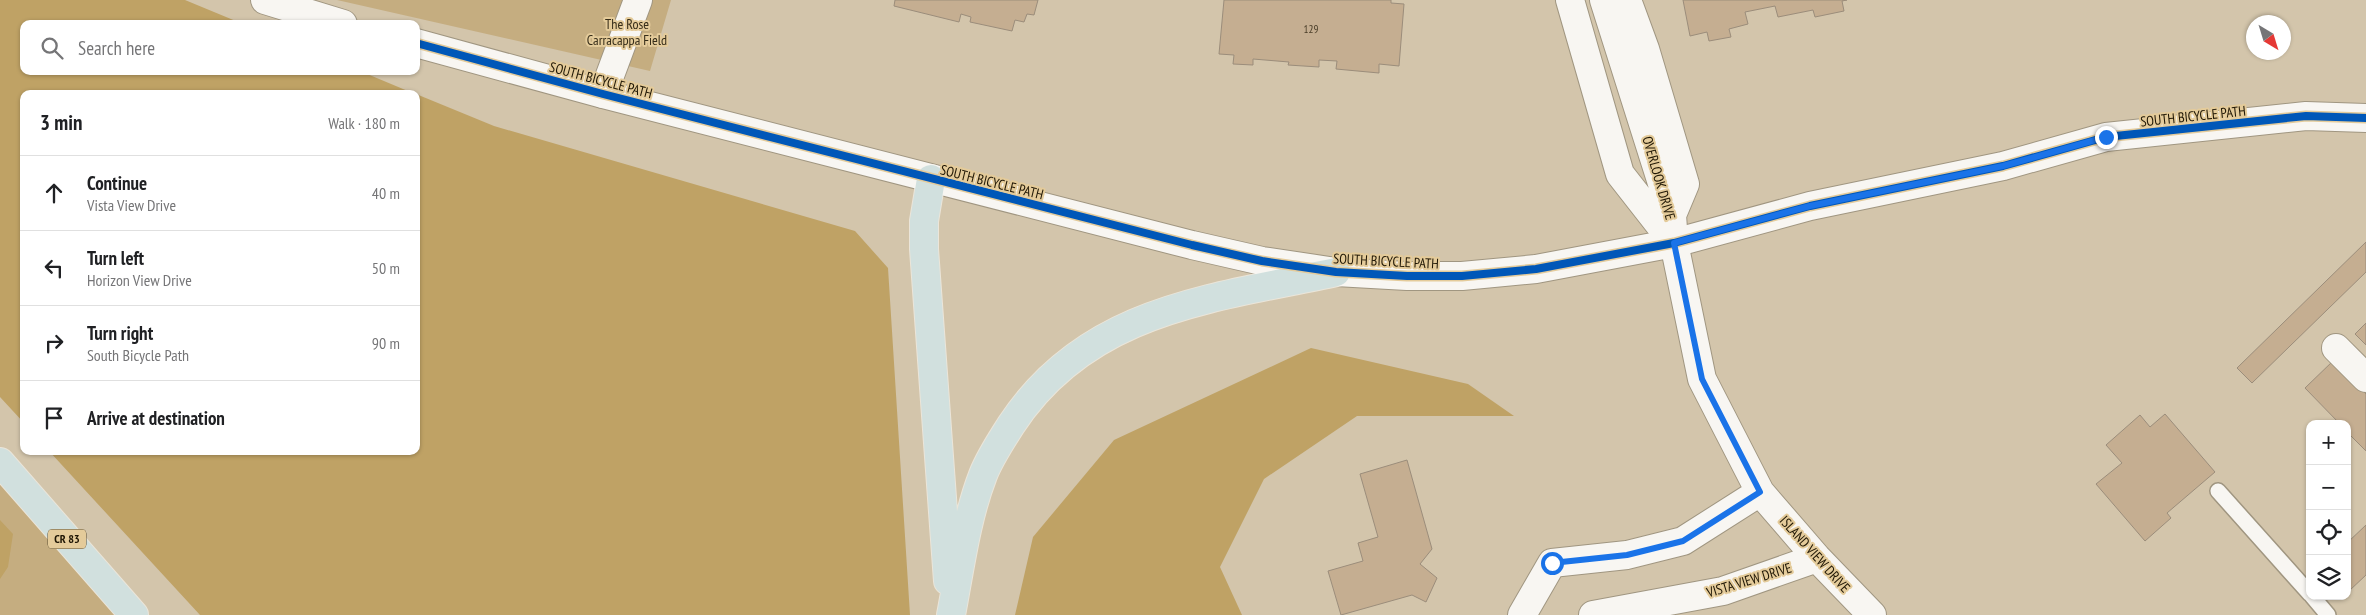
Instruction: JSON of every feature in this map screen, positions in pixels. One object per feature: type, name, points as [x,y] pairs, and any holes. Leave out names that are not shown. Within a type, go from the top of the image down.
[{"type":"highway","points":[[931,179],[924,221],[924,249],[951,615]]},
{"type":"highway","points":[[951,615],[963,550],[983,474],[1000,442],[1020,412],[1044,384],[1071,360],[1100,339],[1132,322],[1210,299],[1336,272]]},
{"type":"highway","name":"CR 83","points":[[0,462],[134,615]]},
{"type":"street","points":[[264,0],[331,20]]},
{"type":"street","points":[[603,94],[638,0]]},
{"type":"street","name":"OVERLOOK DRIVE","points":[[1570,0],[1620,174],[1674,243]]},
{"type":"street","name":"OVERLOOK DRIVE","points":[[1604,0],[1672,215],[1674,243]]},
{"type":"street","name":"OVERLOOK DRIVE","points":[[1627,0],[1645,48],[1685,184],[1672,215]]},
{"type":"street","name":"SOUTH BICYCLE PATH","points":[[420,45],[931,179],[1227,253],[1262,261],[1336,272],[1406,276],[1462,276],[1536,269],[1674,243],[1810,206],[2003,166],[2106,137],[2306,116],[2366,118]]},
{"type":"street","name":"ISLAND VIEW DRIVE","points":[[1674,243],[1702,379],[1760,492],[1817,558],[1872,615]]},
{"type":"street","points":[[2336,348],[2366,378]]},
{"type":"street","points":[[1522,615],[1552,563],[1627,555],[1683,541],[1760,492]]},
{"type":"street","name":"VISTA VIEW DRIVE","points":[[1593,615],[1630,606],[1723,591],[1817,558]]},
{"type":"lane","points":[[2218,491],[2306,589]]},
{"type":"lane","points":[[2315,600],[2328,615]]},
{"type":"green space","name":"The Rose Carracappa Field","points":[[337,0],[671,0],[650,71]]},
{"type":"green space","points":[[0,462],[134,615],[0,615]]},
{"type":"shaded area","points":[[0,0],[185,0],[233,20],[20,20],[20,75],[370,75],[405,90],[20,90],[20,419],[0,397]]},
{"type":"shaded area","points":[[420,96],[494,126],[855,231],[888,268],[910,615],[200,615],[53,455],[420,455]]},
{"type":"shaded area","points":[[1311,348],[1468,384],[1514,416],[1357,416],[1264,479],[1220,567],[1242,615],[1015,615],[1033,537],[1114,440]]},
{"type":"shaded area","points":[[0,520],[13,534],[8,567],[0,579]]},
{"type":"building","points":[[895,0],[1038,0],[1034,15],[1027,14],[1024,22],[1015,20],[1012,31],[970,22],[971,17],[961,14],[959,22],[894,6]]},
{"type":"building","points":[[1224,0],[1391,0],[1391,3],[1404,4],[1399,66],[1379,64],[1379,73],[1336,69],[1337,61],[1319,60],[1319,67],[1288,65],[1289,62],[1253,59],[1253,65],[1233,64],[1234,55],[1219,54]]},
{"type":"building","points":[[1683,0],[1847,0],[1842,1],[1844,11],[1815,17],[1813,10],[1778,17],[1775,6],[1745,12],[1748,24],[1729,29],[1731,37],[1709,41],[1707,32],[1690,36]]},
{"type":"building","points":[[2366,242],[2366,272],[2252,383],[2237,368]]},
{"type":"building","points":[[2366,323],[2366,345],[2355,334]]},
{"type":"building","points":[[2334,360],[2366,394],[2366,451],[2351,436],[2351,420],[2336,420],[2305,388]]},
{"type":"building","points":[[2165,414],[2215,472],[2167,513],[2171,518],[2145,541],[2096,484],[2122,463],[2106,445],[2140,415],[2150,427]]},
{"type":"building","points":[[1407,460],[1432,549],[1420,564],[1437,578],[1426,602],[1412,595],[1341,615],[1328,571],[1363,561],[1358,543],[1378,537],[1360,474]]},
{"type":"building","points":[[2366,525],[2366,575],[2351,589],[2351,555],[2351,539]]},
{"type":"cycle path","points":[[420,44],[603,94],[1192,245],[1262,261],[1336,272],[1407,276],[1462,276],[1536,269],[1674,243],[1810,206],[2003,166],[2106,137],[2306,116],[2366,118]]},
{"type":"route","points":[[1552,563],[1627,555],[1683,541],[1760,492],[1702,379],[1674,243],[1810,206],[2003,166],[2106,137]]}]
